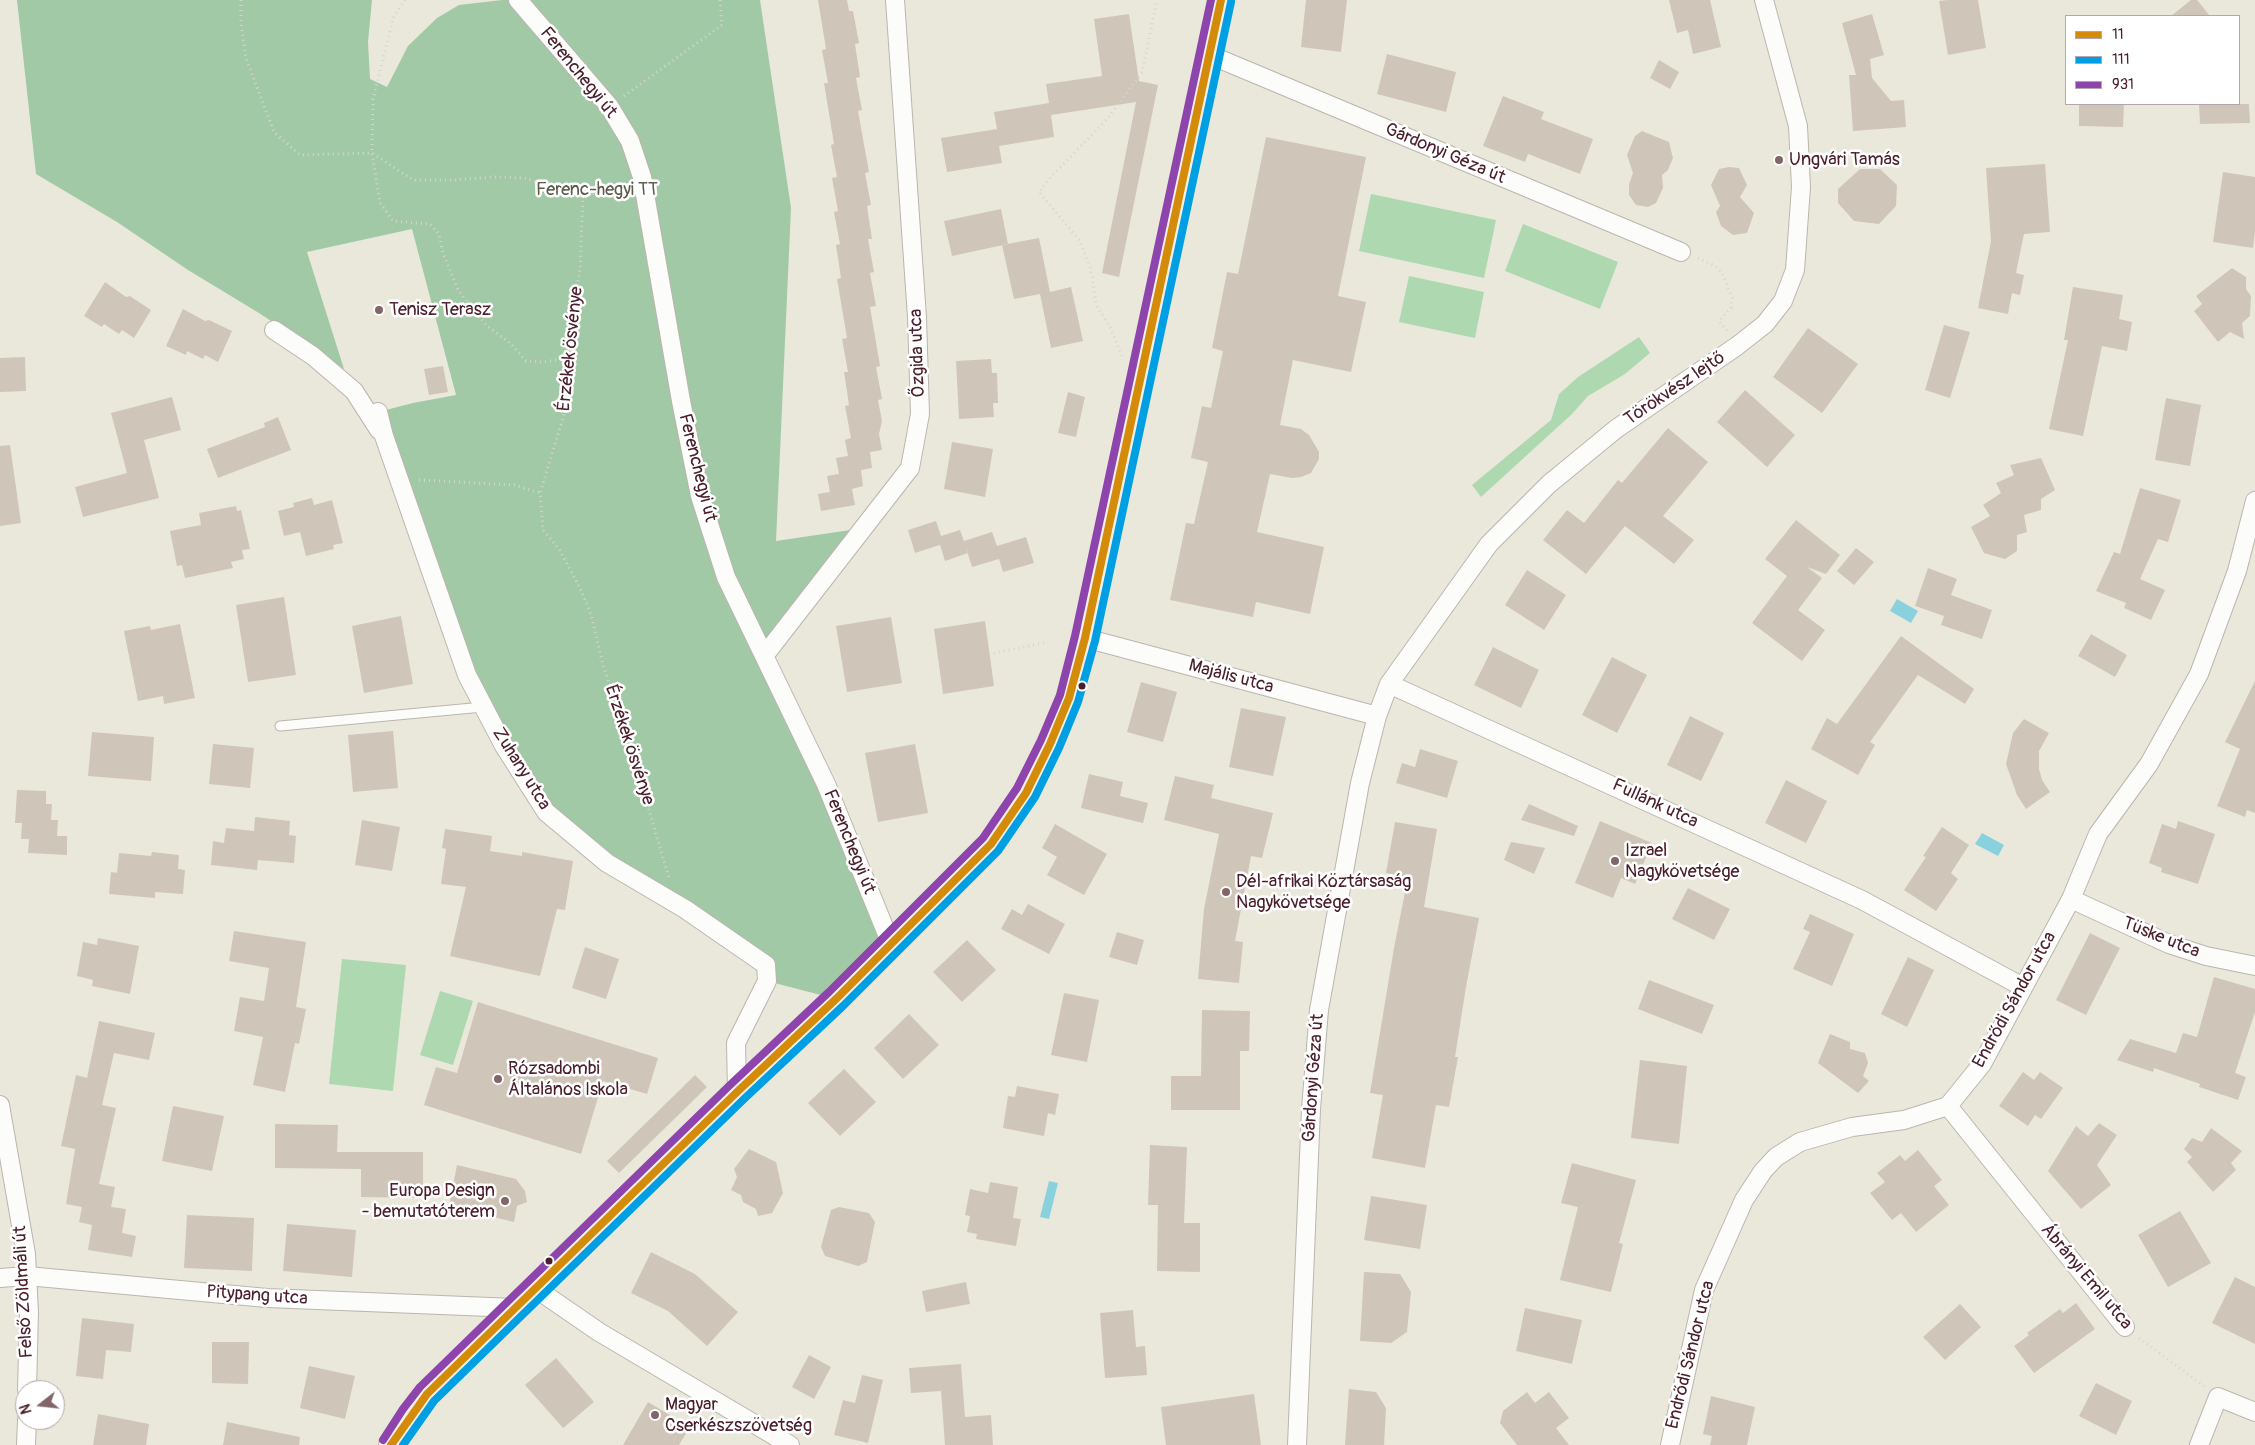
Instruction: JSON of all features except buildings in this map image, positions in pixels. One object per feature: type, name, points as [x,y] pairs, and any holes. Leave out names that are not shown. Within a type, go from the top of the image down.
[{"type":"street","name":"Ferenchegyi út","points":[[518,0],[609,106],[630,142],[642,177],[680,402],[700,496],[726,577],[826,784],[891,944]]},
{"type":"street","name":"Őzgida utca","points":[[764,656],[803,609],[910,468],[920,414],[917,317],[895,0]]},
{"type":"street","points":[[392,1445],[410,1414],[427,1394],[737,1092],[836,999],[991,844],[1026,793],[1050,744],[1069,698],[1085,638],[1221,0]]},
{"type":"street","name":"Törökvész lejtő","points":[[1377,716],[1390,684],[1489,544],[1549,484],[1616,429],[1738,346],[1765,324],[1783,301],[1795,270],[1801,187],[1798,126],[1764,0]]},
{"type":"street","name":"Gárdonyi Géza út","points":[[1210,56],[1682,252]]},
{"type":"street","name":"Zuhany utca","points":[[274,330],[313,356],[354,391],[384,436]]},
{"type":"street","name":"Zuhany utca","points":[[378,412],[384,436],[467,675],[504,746],[546,812],[607,863],[685,909],[766,965],[767,981],[736,1043],[737,1092]]},
{"type":"street","name":"Endrődi Sándor utca","points":[[1670,1445],[1704,1290],[1744,1200],[1763,1170],[1776,1157],[1800,1142],[1852,1127],[1904,1120],[1948,1106],[1982,1064],[2071,899],[2098,834],[2149,764],[2199,674],[2237,571],[2255,501]]},
{"type":"street","name":"Majális utca","points":[[1085,638],[1377,716]]},
{"type":"street","name":"Fullánk utca","points":[[1390,684],[1862,900],[2023,987]]},
{"type":"street","name":"Gárdonyi Géza út","points":[[1297,1445],[1311,1109],[1319,1010],[1360,782],[1377,716]]},
{"type":"street","name":"Tüske utca","points":[[2071,899],[2168,944],[2206,956],[2255,966]]},
{"type":"street","name":"Felső Zöldmáli út","points":[[0,1105],[21,1226],[27,1276],[29,1312],[27,1380]]},
{"type":"street","name":"Ábrányi Emil utca","points":[[1948,1106],[2125,1327]]},
{"type":"street","name":"Pitypang utca","points":[[0,1278],[27,1276],[267,1298],[515,1308]]},
{"type":"street","points":[[535,1288],[598,1332],[790,1445]]},
{"type":"street","points":[[2199,1445],[2218,1397],[2255,1412]]},
{"type":"street","points":[[26,1445],[27,1430]]},
{"type":"lane","points":[[280,726],[483,707]]},
{"type":"path","points":[[241,0],[241,24],[246,58],[274,132],[300,155],[372,153],[413,180],[524,178],[583,197],[642,177]]},
{"type":"path","points":[[405,0],[394,16],[373,100],[372,153],[380,202],[393,221],[430,224],[439,234],[443,254],[458,290],[487,326],[511,344],[526,361],[544,362],[572,357]]},
{"type":"path","points":[[609,106],[722,24],[720,0]]},
{"type":"path","points":[[1122,357],[1110,326],[1096,305],[1091,270],[1080,241],[1039,192],[1108,118],[1142,72],[1157,0]]},
{"type":"path","name":"Érzékek ösvénye","points":[[583,197],[580,269],[572,320],[572,357],[566,408],[540,493],[543,530],[559,549],[579,586],[591,614],[603,665],[625,728],[673,890],[685,909]]},
{"type":"path","points":[[1682,252],[1716,267],[1723,275],[1732,298],[1731,308],[1719,320],[1738,346]]},
{"type":"path","points":[[399,479],[514,486],[540,493]]},
{"type":"path","points":[[989,654],[1044,643]]},
{"type":"path","name":"Ábrányi Emil utca","points":[[2125,1327],[2218,1397]]},
{"type":"green space","name":"Ferenc-hegyi TT","points":[[17,0],[372,0],[368,42],[370,79],[387,87],[408,46],[437,18],[459,5],[502,0],[760,0],[791,208],[776,541],[864,528],[765,656],[891,944],[836,999],[767,981],[765,965],[546,812],[467,675],[378,412],[456,395],[412,229],[307,252],[344,369],[259,313],[188,270],[117,222],[36,174]]},
{"type":"green space","points":[[1371,194],[1496,220],[1484,278],[1359,251]]},
{"type":"green space","points":[[1523,224],[1618,262],[1600,309],[1505,271]]},
{"type":"green space","points":[[1409,276],[1484,292],[1475,338],[1399,322]]},
{"type":"green space","points":[[1639,337],[1650,353],[1625,374],[1588,396],[1572,414],[1481,497],[1472,485],[1551,420],[1559,394],[1578,377]]},
{"type":"green space","points":[[342,959],[406,965],[393,1091],[329,1084]]},
{"type":"green space","points":[[440,991],[473,1001],[453,1065],[420,1055]]},
{"type":"water","points":[[1897,599],[1918,611],[1911,623],[1890,611]]},
{"type":"water","points":[[1982,833],[2004,845],[1998,856],[1975,844]]},
{"type":"water","points":[[1049,1181],[1058,1183],[1049,1219],[1040,1217]]},
{"type":"transit line","name":"931","points":[[383,1440],[420,1387],[730,1085],[829,992],[983,838],[1017,788],[1041,740],[1060,695],[1075,636],[1211,0]]},
{"type":"transit line","name":"11","points":[[391,1445],[427,1394],[737,1092],[836,999],[991,844],[1026,793],[1050,744],[1069,698],[1085,638],[1221,0]]},
{"type":"transit line","name":"111","points":[[403,1445],[434,1401],[744,1099],[843,1006],[998,851],[1035,797],[1059,748],[1078,702],[1095,641],[1231,2]]},
{"type":"place","name":"Ungvári Tamás","points":[[1779,160]]},
{"type":"place","name":"Tenisz Terasz","points":[[379,310]]},
{"type":"place","name":"Izrael Nagykövetsége","points":[[1615,861]]},
{"type":"place","name":"Dél-afrikai Köztársaság Nagykövetsége","points":[[1226,892]]},
{"type":"place","name":"Rózsadombi Általános Iskola","points":[[498,1079]]},
{"type":"place","name":"Europa Design - bemutatóterem","points":[[505,1201]]},
{"type":"place","name":"Magyar Cserkészszövetség","points":[[655,1415]]}]
